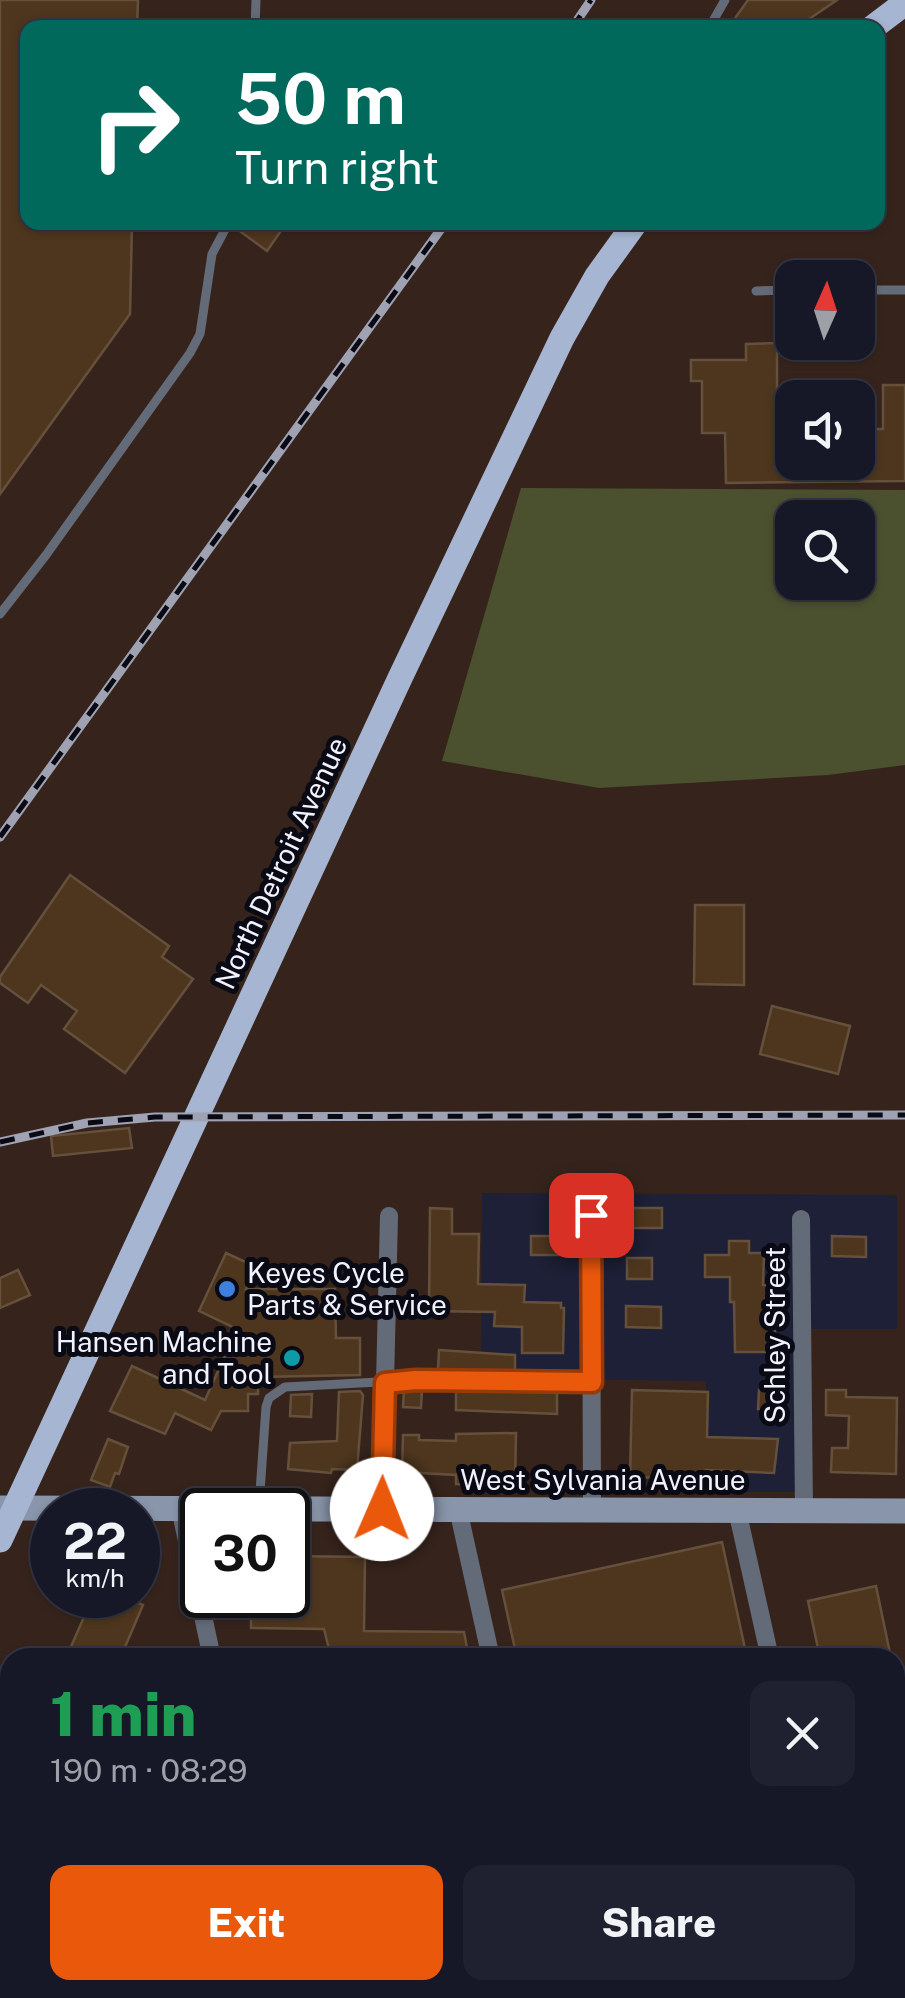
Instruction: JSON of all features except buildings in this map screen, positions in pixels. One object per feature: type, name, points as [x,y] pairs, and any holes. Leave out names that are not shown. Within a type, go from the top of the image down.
[{"type":"main road","points":[[883,20],[905,3]]},
{"type":"main road","name":"North Detroit Avenue","points":[[0,1540],[7,1508],[562,338],[630,230]]},
{"type":"main road","name":"West Sylvania Avenue","points":[[7,1508],[180,1508]]},
{"type":"main road","name":"West Sylvania Avenue","points":[[310,1509],[905,1511]]},
{"type":"street","points":[[591,1215],[592,1510]]},
{"type":"street","points":[[382,1509],[389,1216]]},
{"type":"street","name":"Schley Street","points":[[801,1219],[804,1510]]},
{"type":"street","points":[[458,1509],[488,1648]]},
{"type":"street","points":[[737,1510],[768,1648]]},
{"type":"street","points":[[203,1618],[210,1648]]},
{"type":"lane","points":[[0,614],[190,353],[200,334],[212,254],[225,230]]},
{"type":"lane","points":[[756,290],[775,290]]},
{"type":"lane","points":[[875,290],[905,290]]},
{"type":"lane","points":[[260,1488],[266,1407],[276,1391],[310,1385],[416,1380],[592,1382]]},
{"type":"shaded area","points":[[0,0],[905,0],[905,1648],[0,1648]],"holes":[[[482,1193],[897,1195],[897,1329],[806,1329],[806,1492],[706,1492],[706,1381],[481,1378]]]},
{"type":"green space","points":[[521,488],[905,490],[905,765],[828,775],[599,788],[442,761]]},
{"type":"railway","points":[[577,20],[591,0]]},
{"type":"railway","points":[[0,837],[440,230]]},
{"type":"railway","points":[[0,1142],[87,1123],[155,1117],[905,1115]]},
{"type":"place","name":"Keyes Cycle Parts & Service","points":[[227,1289]]},
{"type":"place","name":"Hansen Machine and Tool","points":[[292,1358]]},
{"type":"route","points":[[382,1509],[385,1383],[592,1382],[591,1215]]}]
